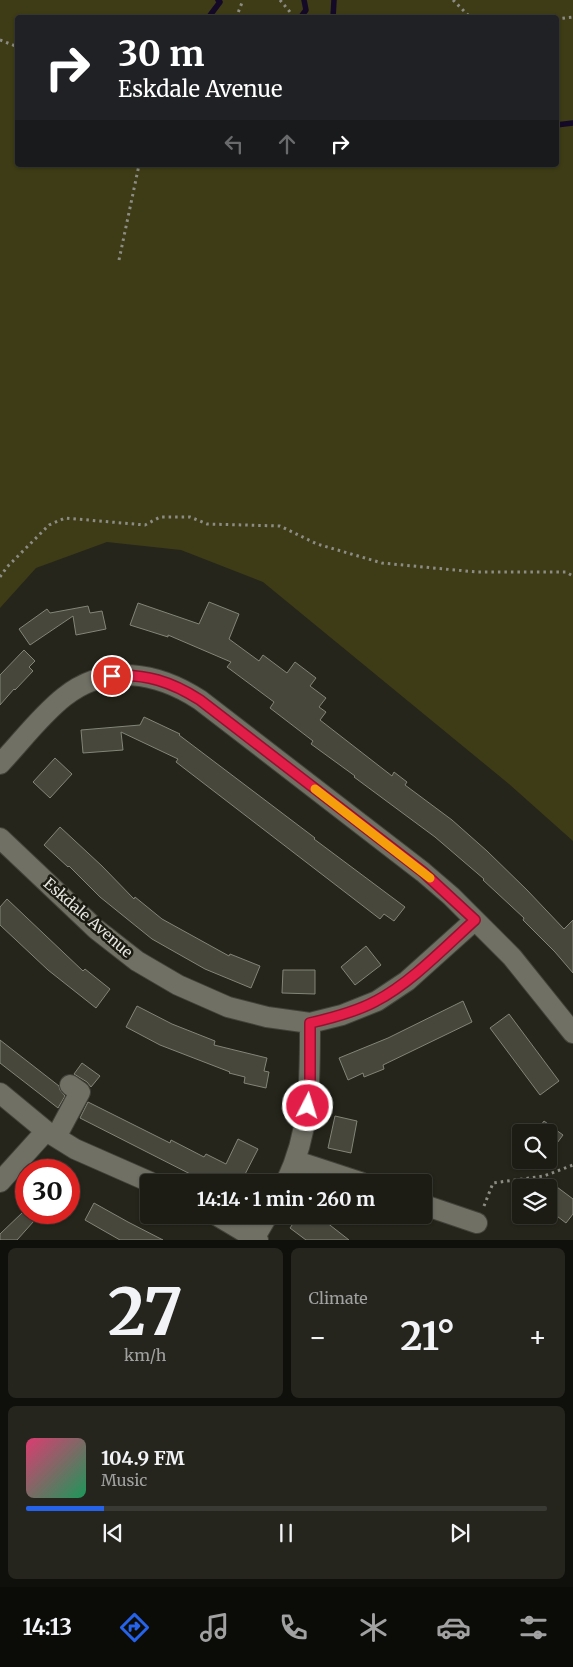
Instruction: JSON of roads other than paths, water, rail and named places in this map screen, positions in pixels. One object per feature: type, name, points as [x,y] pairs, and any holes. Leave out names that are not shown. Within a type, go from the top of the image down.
[{"type":"street","points":[[0,764],[51,708],[81,686],[96,679],[129,674],[164,681],[184,689],[423,872],[512,957],[573,1033]]},
{"type":"street","name":"Eskdale Avenue","points":[[0,838],[96,929],[137,961],[178,985],[228,1007],[267,1017],[310,1023],[342,1015],[377,1001],[407,981],[475,920]]},
{"type":"street","points":[[290,1174],[296,1161],[306,1119],[310,1079],[310,1023]]},
{"type":"street","points":[[0,1182],[51,1134],[80,1092],[70,1085]]},
{"type":"street","points":[[0,1093],[51,1134],[75,1149],[140,1178]]},
{"type":"street","points":[[296,1161],[336,1174]]},
{"type":"street","points":[[432,1208],[477,1223]]},
{"type":"street","points":[[232,1224],[256,1238],[263,1224]]},
{"type":"waterway","points":[[210,15],[220,2],[218,0]]},
{"type":"waterway","points":[[302,15],[306,10],[304,0]]},
{"type":"waterway","points":[[333,15],[334,0]]},
{"type":"waterway","points":[[559,125],[573,123]]}]
